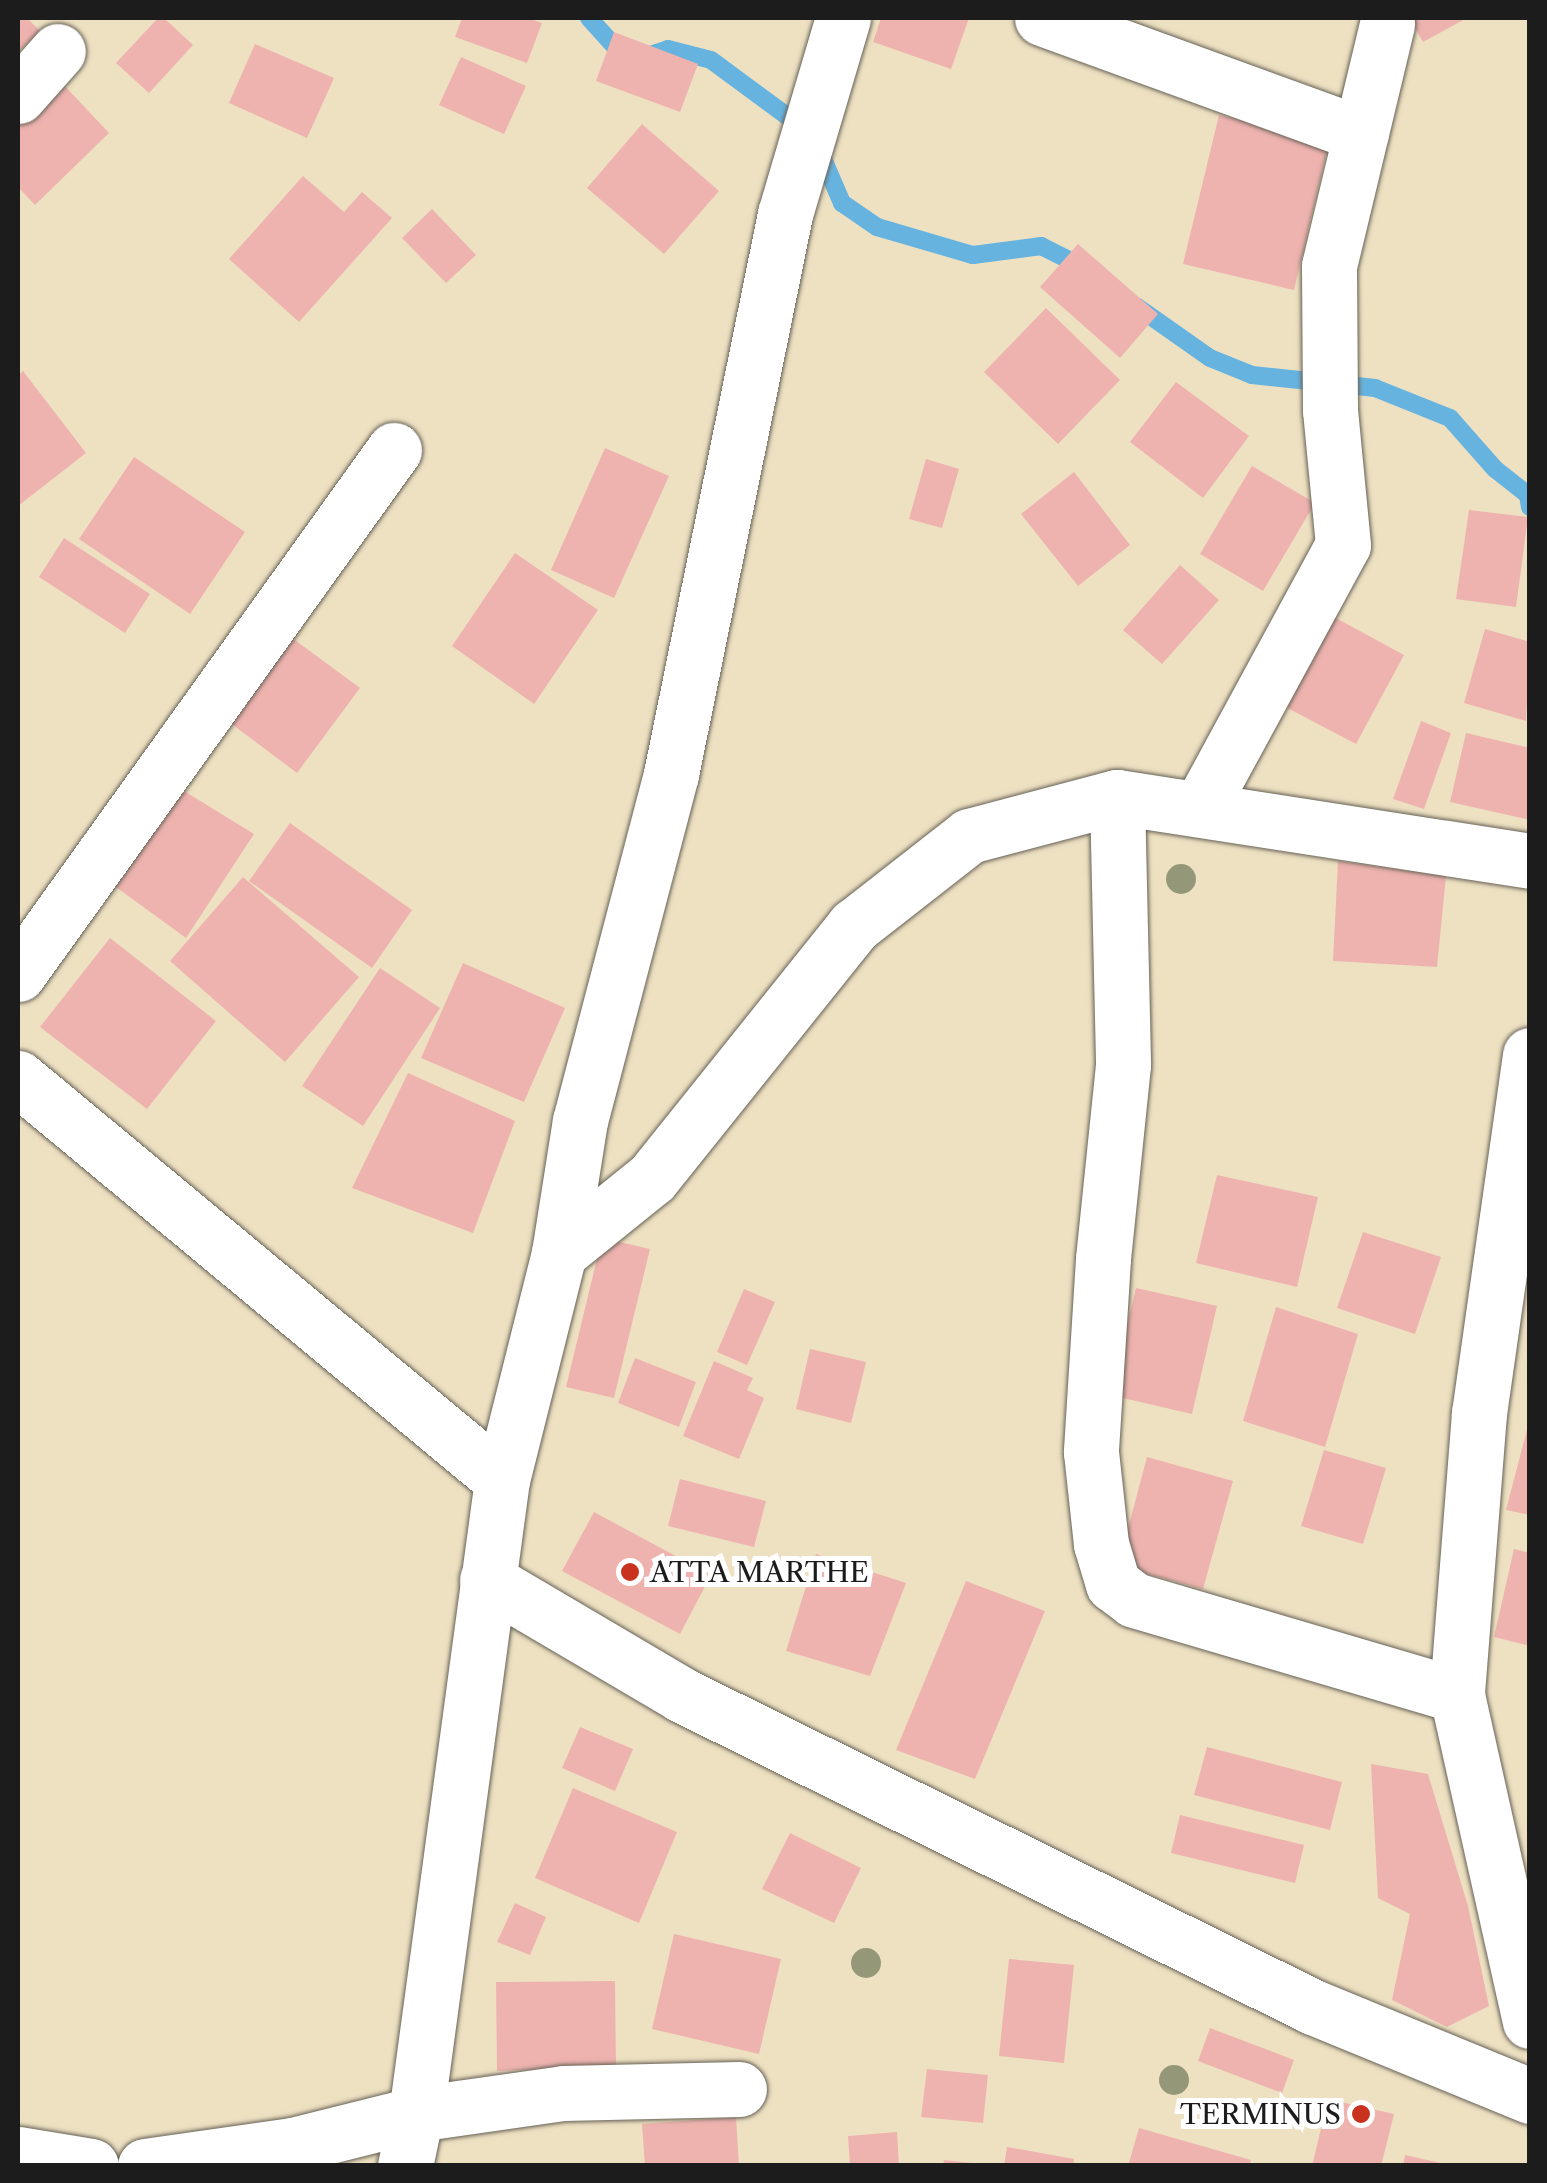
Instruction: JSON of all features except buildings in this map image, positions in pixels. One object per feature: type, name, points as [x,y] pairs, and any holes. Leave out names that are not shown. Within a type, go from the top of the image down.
[{"type":"street","points":[[1042,18],[1136,34],[1361,134]]},
{"type":"street","points":[[1200,808],[1343,545],[1330,410],[1329,266],[1387,24]]},
{"type":"street","points":[[411,2140],[502,1480],[560,1253],[580,1121],[672,774],[786,214],[838,37]]},
{"type":"street","points":[[18,96],[58,50]]},
{"type":"street","points":[[18,974],[394,450]]},
{"type":"street","points":[[560,1253],[652,1178],[854,926],[968,836],[1117,797],[1530,861]]},
{"type":"street","points":[[1117,797],[1123,1065],[1104,1259],[1092,1452],[1101,1544],[1113,1584],[1134,1600],[1176,1614],[1457,1694]]},
{"type":"street","points":[[1530,1056],[1479,1412],[1457,1694],[1530,2021]]},
{"type":"street","points":[[18,1078],[502,1480]]},
{"type":"street","points":[[487,1580],[700,1704],[1313,2007],[1530,2096]]},
{"type":"street","points":[[145,2166],[293,2145],[411,2140],[563,2093],[739,2089]]},
{"type":"street","points":[[18,2154],[91,2166]]},
{"type":"waterway","points":[[589,18],[618,50],[644,57],[668,49],[711,60],[802,127]]},
{"type":"waterway","points":[[820,152],[842,203],[877,227],[973,255],[1041,246],[1087,269]]},
{"type":"waterway","points":[[1136,306],[1210,358],[1252,375],[1375,388],[1450,418],[1495,469],[1528,495],[1530,507]]},
{"type":"place","name":"ATTA MARTHE","points":[[630,1572]]},
{"type":"place","name":"TERMINUS","points":[[1361,2114]]}]
